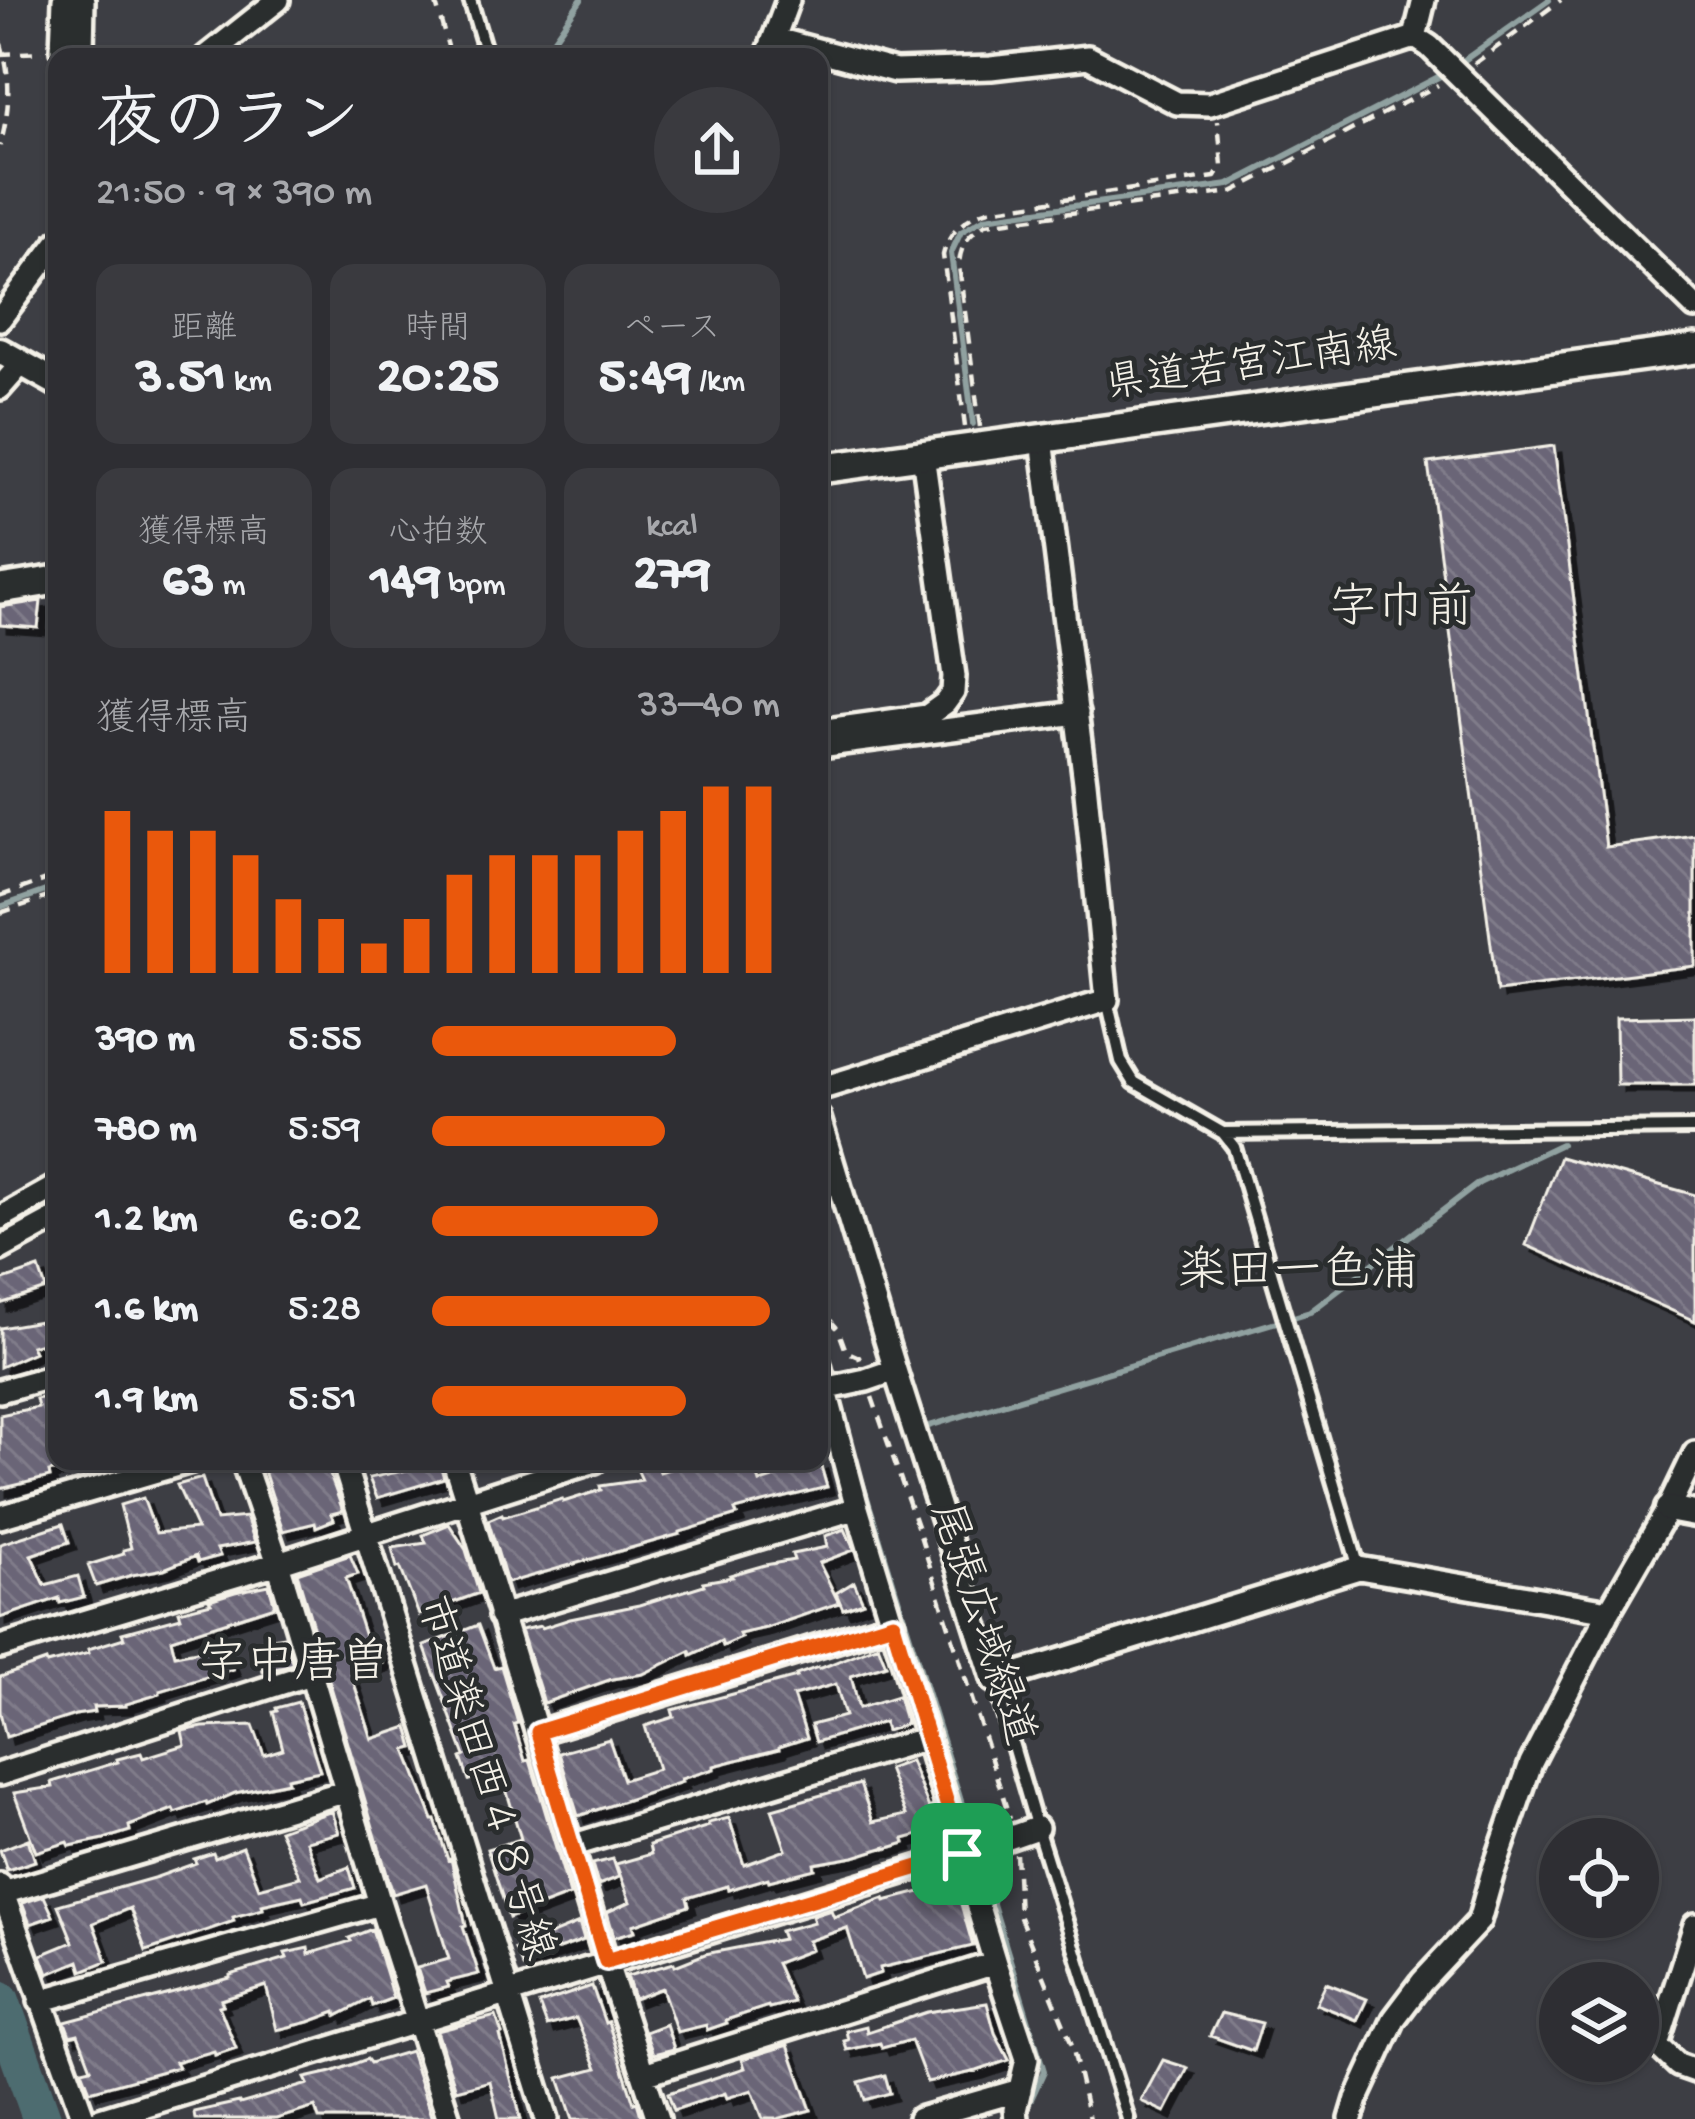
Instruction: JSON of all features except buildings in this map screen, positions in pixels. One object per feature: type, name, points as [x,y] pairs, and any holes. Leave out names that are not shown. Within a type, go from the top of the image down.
[{"type":"main road","name":"県道若宮江南線","points":[[828,468],[1695,349]]},
{"type":"main road","points":[[0,589],[48,581]]},
{"type":"street","points":[[64,0],[72,48]]},
{"type":"street","points":[[72,48],[82,0]]},
{"type":"street","points":[[217,48],[278,0]]},
{"type":"street","points":[[771,48],[788,0]]},
{"type":"street","points":[[1414,37],[1424,0]]},
{"type":"street","points":[[828,59],[895,71],[992,68],[1088,57],[1178,103],[1214,104],[1414,37],[1429,46],[1695,307]]},
{"type":"street","points":[[0,320],[48,255]]},
{"type":"street","points":[[0,388],[11,357],[48,378]]},
{"type":"street","points":[[828,1086],[1107,1000],[1042,440]]},
{"type":"street","points":[[828,730],[927,716],[952,692],[954,676],[923,455]]},
{"type":"street","points":[[828,745],[1077,713]]},
{"type":"street","points":[[828,1148],[994,1681],[1359,1568],[1609,1612]]},
{"type":"street","points":[[0,1218],[48,1191]]},
{"type":"street","points":[[0,1249],[48,1223]]},
{"type":"street","points":[[828,1388],[895,1370]]},
{"type":"street","points":[[0,1391],[48,1378]]},
{"type":"street","points":[[828,1409],[927,1738],[971,1850],[994,1963],[1027,2059],[1016,2119]]},
{"type":"street","points":[[1351,2119],[1394,2019],[1479,1922],[1531,1763],[1695,1453]]},
{"type":"street","points":[[0,1517],[159,1470]]},
{"type":"street","points":[[246,1470],[449,2119]]},
{"type":"street","name":"市道楽田西４８号線","points":[[347,1470],[547,2119]]},
{"type":"street","points":[[457,1470],[658,2119]]},
{"type":"street","points":[[0,1647],[567,1470]]},
{"type":"street","points":[[500,1616],[857,1508]]},
{"type":"street","points":[[1668,1509],[1695,1514]]},
{"type":"street","points":[[538,1732],[893,1623]]},
{"type":"street","points":[[0,1774],[310,1674]]},
{"type":"street","points":[[572,1846],[927,1738]]},
{"type":"street","points":[[83,2119],[2,1889],[347,1791]]},
{"type":"street","points":[[100,2119],[1026,1832]]},
{"type":"street","points":[[40,2001],[380,1904]]},
{"type":"street","points":[[1695,1925],[1657,2045],[1678,2066],[1695,2071]]},
{"type":"street","points":[[644,2074],[994,1963]]},
{"type":"street","points":[[919,2119],[1020,2090]]},
{"type":"lane","points":[[470,0],[484,48]]},
{"type":"lane","points":[[1107,1000],[1120,1061],[1134,1082],[1223,1132],[1234,1147],[1359,1568]]},
{"type":"lane","points":[[1223,1132],[1695,1128]]},
{"type":"lane","points":[[994,1681],[1026,1832],[1128,2119]]},
{"type":"path","points":[[436,0],[449,48]]},
{"type":"path","points":[[976,447],[959,266],[960,249],[972,232],[986,224],[1232,192],[1457,76],[1561,0]]},
{"type":"path","points":[[0,40],[9,100],[0,146]]},
{"type":"path","points":[[976,447],[944,255],[947,240],[972,215],[989,211],[1215,177],[1222,166],[1214,104]]},
{"type":"path","points":[[0,896],[48,879]]},
{"type":"path","points":[[0,913],[48,897]]},
{"type":"path","name":"尾張広域緑道","points":[[828,1318],[846,1351],[859,1357],[1026,1832],[1019,1915],[1072,2045],[1089,2119]]},
{"type":"waterway","points":[[547,48],[581,0]]},
{"type":"waterway","points":[[973,424],[951,253],[961,232],[985,218],[1229,185],[1446,73],[1549,0]]},
{"type":"waterway","points":[[0,907],[48,890]]},
{"type":"waterway","points":[[929,1426],[1310,1312],[1479,1183],[1561,1144]]},
{"type":"waterway","points":[[0,1235],[48,1207]]},
{"type":"waterway","points":[[856,1462],[974,1843]]},
{"type":"waterway","points":[[978,1855],[1044,2071],[1026,2110],[1027,2119]]},
{"type":"waterway","points":[[0,2000],[42,2119]]},
{"type":"district","name":"字巾前","points":[[1401,612]]},
{"type":"district","name":"楽田一色浦","points":[[1298,1275]]},
{"type":"district","name":"字中唐曽","points":[[294,1667]]},
{"type":"route","points":[[893,1623],[962,1854],[606,1961],[538,1732],[893,1623]]}]
